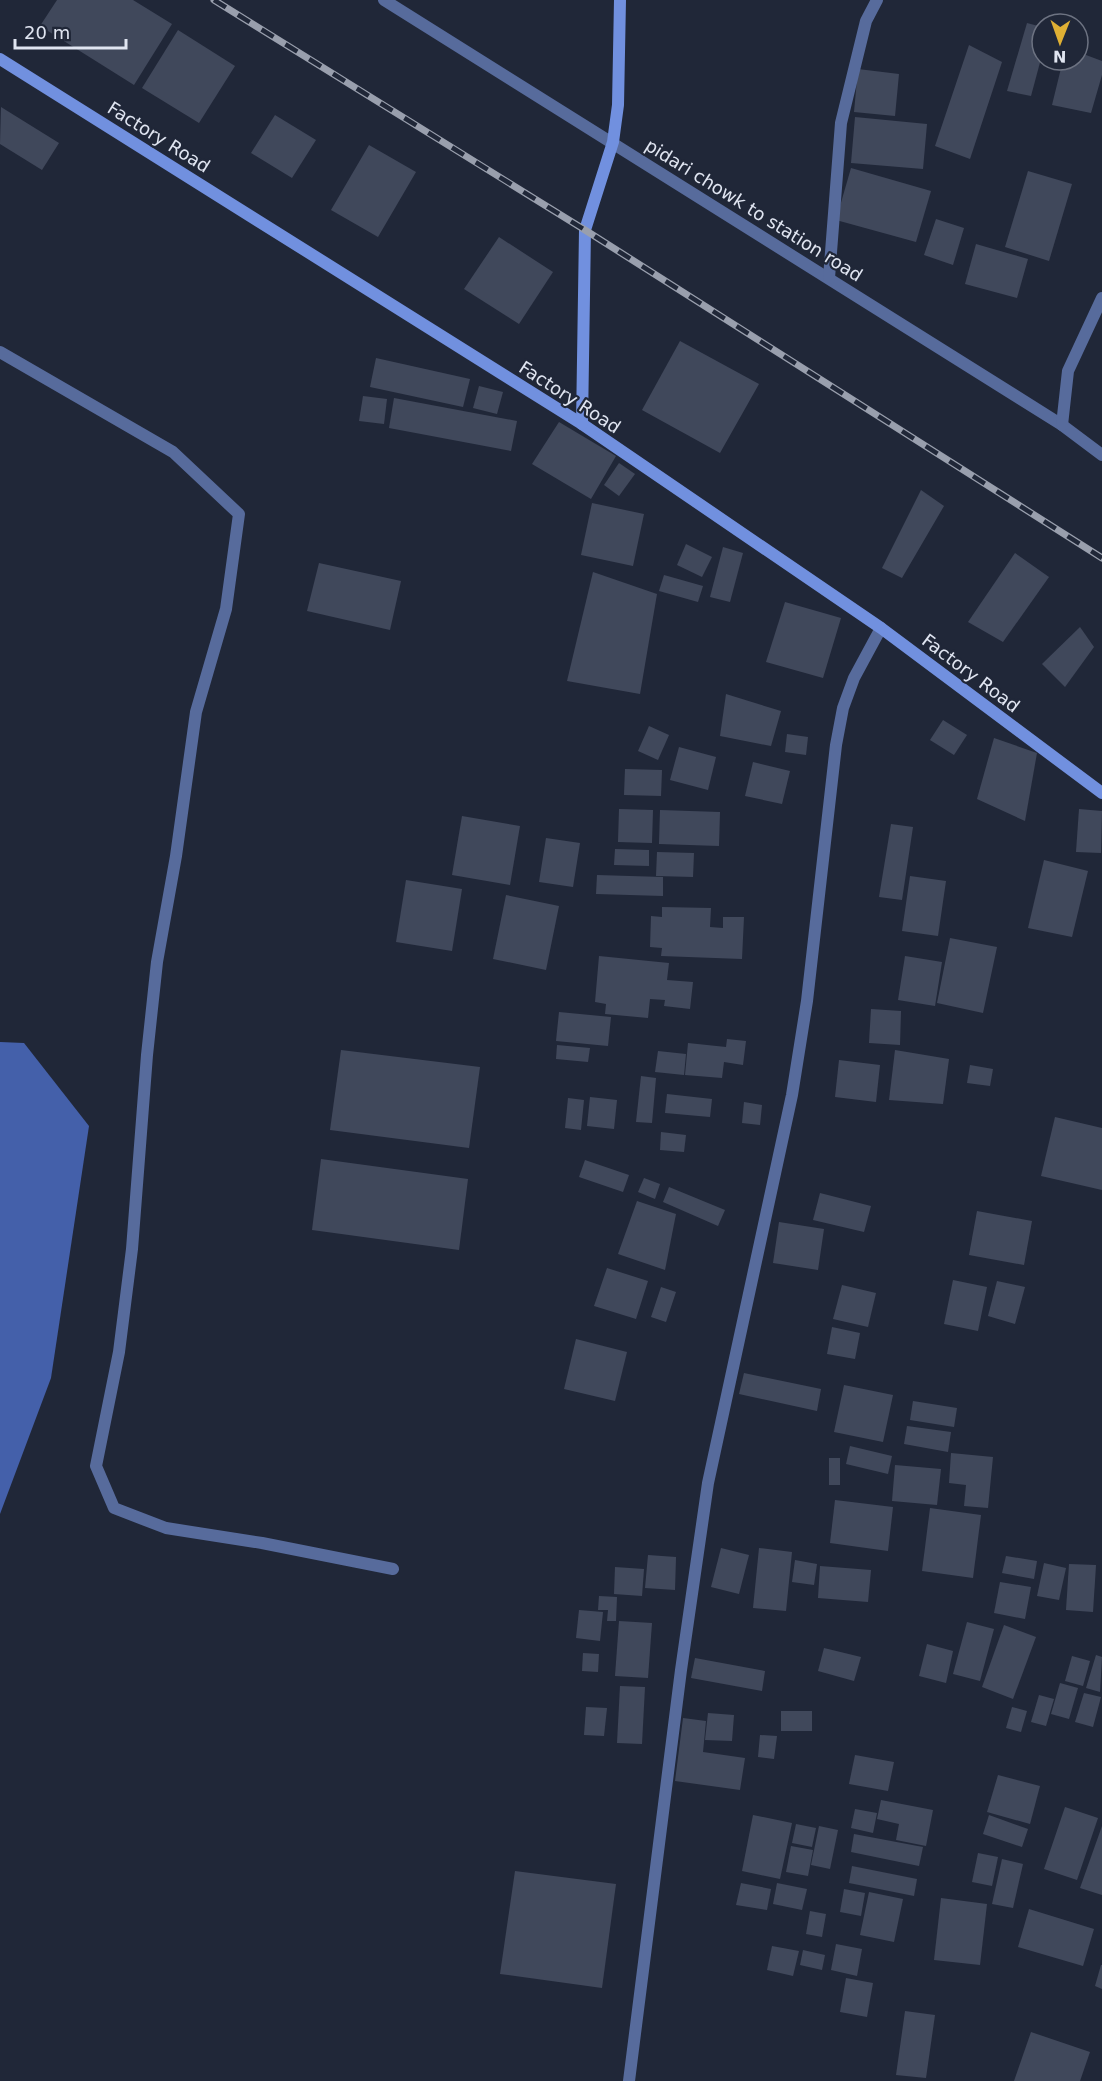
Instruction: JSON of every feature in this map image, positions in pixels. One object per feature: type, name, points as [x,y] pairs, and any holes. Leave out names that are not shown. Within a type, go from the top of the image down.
[{"type":"main road","points":[[582,424],[585,230],[613,142],[618,105],[620,0]]},
{"type":"main road","name":"Factory Road","points":[[0,59],[582,424],[881,628],[1102,793]]},
{"type":"street","name":"pidari chowk to station road","points":[[384,0],[1062,425],[1102,455]]},
{"type":"street","points":[[829,278],[841,123],[866,21],[877,0]]},
{"type":"street","points":[[1062,425],[1068,371],[1102,298]]},
{"type":"street","points":[[0,352],[173,452],[239,514],[226,609],[196,712],[176,856],[157,962],[147,1055],[132,1249],[119,1352],[96,1466],[114,1508],[166,1528],[262,1543],[393,1569]]},
{"type":"street","points":[[628,2081],[681,1670],[708,1483],[792,1095],[807,1001],[836,745],[843,708],[854,678],[881,628]]},
{"type":"water","points":[[0,1042],[24,1043],[89,1126],[51,1378],[0,1514]]},
{"type":"building","points":[[57,0],[133,0],[172,24],[134,85],[40,26]]},
{"type":"building","points":[[1027,23],[1030,24],[1030,72],[1037,72],[1031,96],[1007,91]]},
{"type":"building","points":[[178,30],[235,66],[199,123],[142,88]]},
{"type":"building","points":[[969,45],[1002,62],[970,159],[935,146]]},
{"type":"building","points":[[1090,56],[1102,61],[1102,75],[1091,113],[1052,105],[1060,72],[1090,72]]},
{"type":"building","points":[[858,69],[899,74],[895,116],[854,112]]},
{"type":"building","points":[[1,107],[59,143],[42,170],[0,144]]},
{"type":"building","points":[[275,115],[316,140],[292,178],[251,153]]},
{"type":"building","points":[[855,117],[927,124],[923,169],[851,163]]},
{"type":"building","points":[[369,145],[416,172],[378,237],[331,210]]},
{"type":"building","points":[[851,168],[931,191],[916,242],[836,220]]},
{"type":"building","points":[[1028,171],[1072,184],[1049,261],[1005,247]]},
{"type":"building","points":[[936,219],[964,228],[953,265],[924,255]]},
{"type":"building","points":[[499,237],[553,272],[519,324],[464,289]]},
{"type":"building","points":[[976,244],[1028,259],[1017,298],[965,284]]},
{"type":"building","points":[[680,341],[759,384],[720,453],[642,410]]},
{"type":"building","points":[[376,358],[470,379],[463,407],[370,387]]},
{"type":"building","points":[[479,386],[503,392],[497,414],[473,408]]},
{"type":"building","points":[[363,396],[387,399],[384,424],[359,421]]},
{"type":"building","points":[[394,398],[517,421],[511,451],[389,428]]},
{"type":"building","points":[[559,422],[616,456],[591,499],[532,464]]},
{"type":"building","points":[[619,463],[635,474],[619,496],[604,485]]},
{"type":"building","points":[[921,490],[944,506],[902,578],[882,568]]},
{"type":"building","points":[[592,503],[644,514],[633,566],[581,555]]},
{"type":"building","points":[[686,544],[712,557],[702,577],[677,565]]},
{"type":"building","points":[[723,547],[743,553],[730,602],[710,597]]},
{"type":"building","points":[[1015,553],[1049,577],[1003,642],[968,622]]},
{"type":"building","points":[[319,563],[401,581],[390,630],[307,611]]},
{"type":"building","points":[[593,572],[657,594],[640,694],[567,681]]},
{"type":"building","points":[[664,575],[703,586],[698,602],[659,591]]},
{"type":"building","points":[[785,602],[841,618],[823,678],[766,662]]},
{"type":"building","points":[[1080,627],[1094,647],[1065,687],[1042,664]]},
{"type":"building","points":[[726,694],[781,711],[771,746],[720,736]]},
{"type":"building","points":[[943,720],[967,735],[954,755],[930,740]]},
{"type":"building","points":[[649,726],[669,735],[658,760],[638,751]]},
{"type":"building","points":[[787,734],[808,737],[806,755],[785,752]]},
{"type":"building","points":[[994,738],[1037,753],[1025,821],[977,799]]},
{"type":"building","points":[[679,747],[716,757],[708,790],[670,780]]},
{"type":"building","points":[[753,762],[790,771],[782,804],[745,796]]},
{"type":"building","points":[[625,769],[662,770],[661,796],[624,795]]},
{"type":"building","points":[[619,809],[653,810],[652,843],[618,842]]},
{"type":"building","points":[[1079,809],[1102,811],[1101,853],[1076,852]]},
{"type":"building","points":[[660,810],[720,812],[719,846],[659,844]]},
{"type":"building","points":[[462,816],[520,826],[510,885],[452,875]]},
{"type":"building","points":[[891,824],[913,827],[902,900],[879,897]]},
{"type":"building","points":[[546,838],[580,843],[573,887],[539,882]]},
{"type":"building","points":[[615,849],[649,850],[649,866],[614,865]]},
{"type":"building","points":[[657,852],[694,853],[693,877],[656,876]]},
{"type":"building","points":[[1044,860],[1088,871],[1072,937],[1028,928]]},
{"type":"building","points":[[597,875],[663,877],[663,896],[596,894]]},
{"type":"building","points":[[910,876],[946,881],[938,936],[902,931]]},
{"type":"building","points":[[406,880],[462,889],[452,951],[396,942]]},
{"type":"building","points":[[506,895],[559,906],[546,970],[493,959]]},
{"type":"building","points":[[662,907],[711,908],[710,927],[723,928],[723,917],[744,917],[742,959],[661,956],[662,948],[650,947],[651,916],[662,917]]},
{"type":"building","points":[[950,938],[997,947],[983,1013],[937,1003]]},
{"type":"building","points":[[599,956],[669,963],[667,980],[693,982],[690,1009],[664,1006],[665,1000],[650,999],[648,1018],[605,1014],[606,1004],[595,1002]]},
{"type":"building","points":[[905,956],[942,962],[935,1006],[898,1000]]},
{"type":"building","points":[[871,1009],[901,1011],[900,1045],[869,1043]]},
{"type":"building","points":[[559,1012],[611,1017],[608,1046],[556,1041]]},
{"type":"building","points":[[727,1039],[746,1041],[743,1065],[724,1062],[722,1078],[685,1075],[688,1043],[726,1047]]},
{"type":"building","points":[[557,1045],[590,1048],[588,1062],[556,1059]]},
{"type":"building","points":[[341,1050],[480,1067],[469,1148],[330,1130]]},
{"type":"building","points":[[895,1050],[949,1059],[943,1104],[889,1100]]},
{"type":"building","points":[[658,1051],[686,1054],[684,1075],[655,1072]]},
{"type":"building","points":[[839,1060],[880,1065],[876,1102],[835,1097]]},
{"type":"building","points":[[970,1065],[993,1069],[990,1086],[967,1083]]},
{"type":"building","points":[[641,1076],[656,1078],[652,1123],[636,1122]]},
{"type":"building","points":[[667,1094],[712,1099],[710,1117],[665,1113]]},
{"type":"building","points":[[590,1097],[617,1100],[614,1129],[587,1126]]},
{"type":"building","points":[[568,1098],[584,1100],[581,1130],[565,1128]]},
{"type":"building","points":[[744,1102],[762,1105],[760,1125],[742,1123]]},
{"type":"building","points":[[1055,1117],[1102,1128],[1102,1190],[1041,1176]]},
{"type":"building","points":[[661,1132],[686,1135],[684,1152],[660,1150]]},
{"type":"building","points":[[321,1159],[468,1179],[459,1250],[312,1230]]},
{"type":"building","points":[[585,1160],[629,1175],[623,1192],[579,1177]]},
{"type":"building","points":[[644,1178],[660,1184],[655,1199],[638,1192]]},
{"type":"building","points":[[669,1187],[725,1210],[718,1226],[663,1202]]},
{"type":"building","points":[[820,1193],[871,1206],[864,1232],[813,1220]]},
{"type":"building","points":[[637,1201],[676,1214],[665,1270],[618,1254]]},
{"type":"building","points":[[977,1211],[1032,1221],[1024,1265],[969,1255]]},
{"type":"building","points":[[779,1222],[824,1229],[818,1270],[773,1263]]},
{"type":"building","points":[[607,1268],[648,1281],[636,1319],[594,1306]]},
{"type":"building","points":[[953,1280],[987,1287],[978,1331],[944,1324]]},
{"type":"building","points":[[997,1281],[1025,1287],[1015,1324],[988,1316]]},
{"type":"building","points":[[842,1285],[876,1293],[868,1327],[833,1319]]},
{"type":"building","points":[[661,1287],[676,1292],[666,1322],[651,1317]]},
{"type":"building","points":[[832,1327],[860,1333],[855,1359],[827,1354]]},
{"type":"building","points":[[576,1339],[627,1352],[615,1401],[564,1389]]},
{"type":"building","points":[[744,1373],[821,1389],[817,1411],[739,1394]]},
{"type":"building","points":[[844,1385],[893,1395],[883,1442],[834,1432]]},
{"type":"building","points":[[913,1401],[957,1408],[954,1427],[910,1420]]},
{"type":"building","points":[[907,1426],[951,1432],[948,1452],[904,1444]]},
{"type":"building","points":[[850,1446],[892,1456],[888,1474],[846,1464]]},
{"type":"building","points":[[951,1453],[993,1457],[988,1508],[964,1506],[966,1485],[949,1483]]},
{"type":"building","points":[[829,1458],[840,1458],[840,1485],[829,1485]]},
{"type":"building","points":[[895,1465],[941,1469],[937,1505],[892,1501]]},
{"type":"building","points":[[835,1500],[893,1507],[888,1551],[830,1543]]},
{"type":"building","points":[[930,1508],[981,1515],[973,1578],[922,1571]]},
{"type":"building","points":[[721,1548],[749,1555],[739,1594],[711,1587]]},
{"type":"building","points":[[759,1548],[792,1552],[786,1611],[753,1608]]},
{"type":"building","points":[[648,1555],[676,1557],[675,1590],[645,1588]]},
{"type":"building","points":[[1006,1556],[1037,1561],[1034,1579],[1002,1573]]},
{"type":"building","points":[[795,1560],[817,1564],[814,1585],[792,1582]]},
{"type":"building","points":[[1044,1563],[1066,1568],[1059,1600],[1037,1596]]},
{"type":"building","points":[[1069,1564],[1096,1565],[1093,1612],[1066,1610]]},
{"type":"building","points":[[820,1566],[871,1570],[868,1602],[818,1598]]},
{"type":"building","points":[[615,1567],[644,1569],[642,1596],[614,1594]]},
{"type":"building","points":[[1000,1582],[1031,1587],[1025,1619],[994,1613]]},
{"type":"building","points":[[599,1596],[617,1597],[616,1621],[607,1621],[608,1610],[598,1610]]},
{"type":"building","points":[[579,1610],[603,1612],[600,1641],[576,1638]]},
{"type":"building","points":[[619,1621],[652,1623],[648,1678],[615,1676]]},
{"type":"building","points":[[967,1622],[994,1629],[980,1681],[953,1674]]},
{"type":"building","points":[[1004,1625],[1036,1637],[1013,1699],[982,1687]]},
{"type":"building","points":[[927,1644],[953,1651],[946,1683],[919,1676]]},
{"type":"building","points":[[824,1648],[861,1657],[854,1681],[818,1671]]},
{"type":"building","points":[[583,1653],[599,1654],[598,1672],[582,1671]]},
{"type":"building","points":[[1096,1655],[1102,1657],[1100,1692],[1086,1688]]},
{"type":"building","points":[[1072,1656],[1090,1661],[1083,1686],[1065,1681]]},
{"type":"building","points":[[695,1658],[765,1671],[762,1691],[691,1678]]},
{"type":"building","points":[[1060,1683],[1078,1688],[1069,1719],[1051,1714]]},
{"type":"building","points":[[620,1686],[645,1687],[642,1744],[617,1743]]},
{"type":"building","points":[[1084,1693],[1101,1697],[1093,1727],[1075,1722]]},
{"type":"building","points":[[1039,1695],[1054,1699],[1046,1726],[1031,1722]]},
{"type":"building","points":[[586,1707],[607,1708],[604,1736],[584,1735]]},
{"type":"building","points":[[1012,1707],[1027,1711],[1021,1732],[1006,1728]]},
{"type":"building","points":[[781,1711],[812,1711],[812,1731],[781,1731]]},
{"type":"building","points":[[708,1713],[734,1715],[732,1741],[705,1740]]},
{"type":"building","points":[[683,1718],[706,1721],[703,1752],[745,1758],[740,1790],[675,1781]]},
{"type":"building","points":[[760,1735],[777,1736],[774,1759],[758,1757]]},
{"type":"building","points":[[855,1755],[894,1762],[888,1791],[849,1784]]},
{"type":"building","points":[[998,1775],[1040,1786],[1030,1824],[987,1812]]},
{"type":"building","points":[[881,1800],[933,1810],[926,1846],[896,1840],[899,1824],[877,1819]]},
{"type":"building","points":[[1065,1807],[1098,1818],[1077,1880],[1044,1869]]},
{"type":"building","points":[[855,1809],[877,1813],[873,1833],[851,1828]]},
{"type":"building","points":[[753,1815],[792,1823],[780,1879],[742,1871]]},
{"type":"building","points":[[989,1815],[1028,1829],[1022,1847],[983,1834]]},
{"type":"building","points":[[796,1824],[816,1828],[812,1847],[792,1843]]},
{"type":"building","points":[[819,1826],[838,1830],[830,1869],[811,1865]]},
{"type":"building","points":[[1102,1826],[1102,1895],[1080,1888]]},
{"type":"building","points":[[854,1834],[923,1847],[919,1866],[851,1852]]},
{"type":"building","points":[[791,1846],[813,1850],[808,1876],[786,1872]]},
{"type":"building","points":[[978,1853],[998,1857],[992,1886],[972,1882]]},
{"type":"building","points":[[1002,1859],[1023,1864],[1013,1908],[992,1904]]},
{"type":"building","points":[[852,1866],[917,1879],[914,1896],[849,1883]]},
{"type":"building","points":[[515,1871],[616,1884],[602,1988],[500,1974]]},
{"type":"building","points":[[741,1883],[771,1889],[767,1910],[736,1905]]},
{"type":"building","points":[[777,1883],[807,1889],[802,1910],[773,1904]]},
{"type":"building","points":[[844,1889],[865,1893],[861,1916],[840,1912]]},
{"type":"building","points":[[869,1892],[903,1899],[894,1942],[860,1935]]},
{"type":"building","points":[[941,1898],[987,1904],[980,1965],[934,1960]]},
{"type":"building","points":[[1029,1909],[1094,1929],[1083,1966],[1018,1947]]},
{"type":"building","points":[[810,1911],[826,1914],[822,1937],[806,1934]]},
{"type":"building","points":[[836,1944],[862,1949],[857,1976],[831,1970]]},
{"type":"building","points":[[772,1946],[799,1951],[793,1976],[767,1970]]},
{"type":"building","points":[[803,1950],[825,1955],[822,1970],[800,1965]]},
{"type":"building","points":[[1102,1965],[1102,1989],[1095,1986]]},
{"type":"building","points":[[846,1978],[873,1983],[867,2017],[840,2012]]},
{"type":"building","points":[[905,2011],[935,2015],[926,2078],[896,2075]]},
{"type":"building","points":[[1031,2032],[1090,2052],[1080,2081],[1014,2081]]},
{"type":"railway","points":[[214,0],[585,230],[1102,558]]}]
